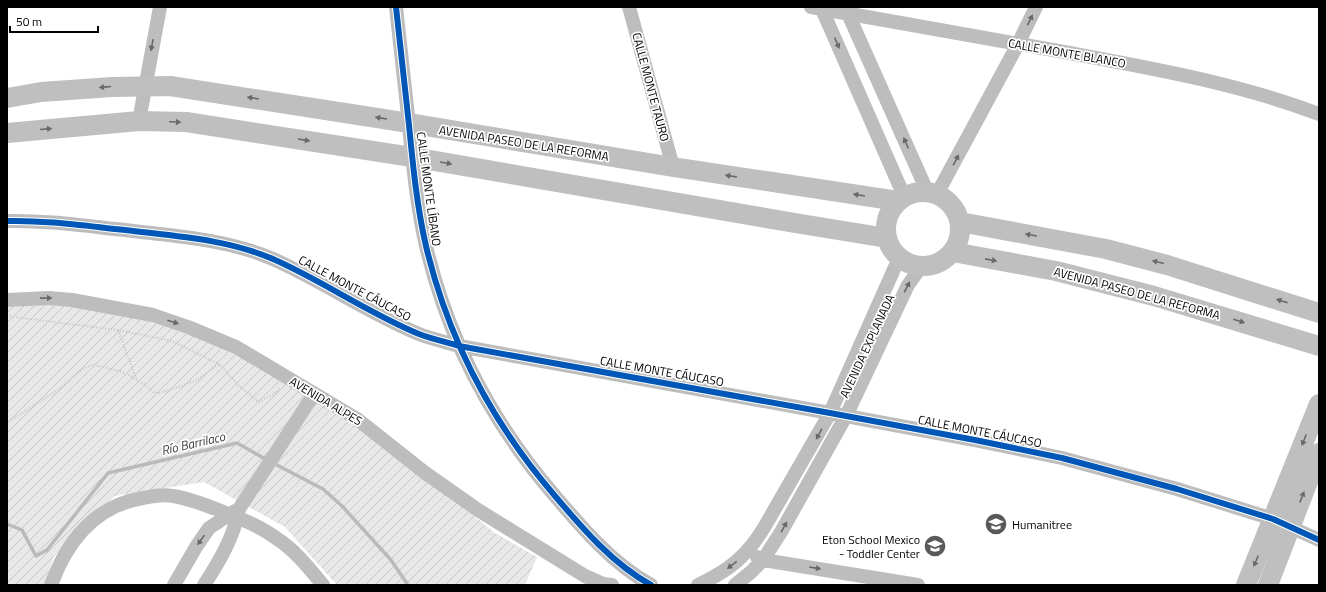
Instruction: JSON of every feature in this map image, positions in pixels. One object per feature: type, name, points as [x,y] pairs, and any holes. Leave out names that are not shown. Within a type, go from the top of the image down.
[{"type":"main road","name":"AVENIDA PASEO DE LA REFORMA","points":[[7,98],[40,92],[112,86],[170,86],[409,123],[673,167],[901,199]]},
{"type":"main road","points":[[7,133],[139,121],[186,122],[412,157],[887,238]]},
{"type":"main road","points":[[915,192],[932,193],[946,199],[952,205],[960,222],[960,233],[958,243],[944,260],[933,266],[921,267],[909,264],[899,258],[891,249],[887,238],[886,224],[890,212],[901,199],[915,192]]},
{"type":"main road","points":[[960,222],[1106,249],[1167,264],[1319,313]]},
{"type":"main road","name":"AVENIDA PASEO DE LA REFORMA","points":[[952,252],[1056,271],[1139,292],[1319,346]]},
{"type":"main road","points":[[1246,585],[1319,404]]},
{"type":"main road","points":[[1268,585],[1319,453]]},
{"type":"street","points":[[139,121],[144,86],[160,7]]},
{"type":"street","name":"CALLE MONTE LÍBANO","points":[[396,7],[419,208],[426,244],[440,295],[459,346],[490,407],[517,448],[545,486],[576,521],[617,562],[628,571],[651,585]]},
{"type":"street","name":"CALLE MONTE TAURO","points":[[629,7],[673,167]]},
{"type":"street","points":[[932,193],[1018,44],[1036,7]]},
{"type":"street","points":[[818,8],[901,199]]},
{"type":"street","name":"CALLE MONTE BLANCO","points":[[818,8],[846,10],[1018,44],[1140,66],[1230,86],[1299,106],[1319,114]]},
{"type":"street","points":[[846,10],[932,193]]},
{"type":"street","name":"CALLE MONTE CÁUCASO","points":[[7,221],[50,222],[198,239],[236,247],[272,258],[337,290],[380,315],[420,334],[459,346],[830,413],[1062,458],[1177,489],[1273,519],[1319,540]]},
{"type":"street","name":"AVENIDA EXPLANADA","points":[[698,585],[719,574],[735,563],[756,541],[830,413],[899,258]]},
{"type":"street","name":"AVENIDA EXPLANADA","points":[[763,560],[781,532],[846,416],[908,285],[921,267]]},
{"type":"street","name":"AVENIDA ALPES","points":[[7,300],[50,298],[72,300],[153,315],[188,327],[236,347],[357,419],[424,472],[478,510],[584,576],[603,584],[612,585]]},
{"type":"street","points":[[204,585],[227,546],[237,511],[314,394]]},
{"type":"street","points":[[51,585],[58,565],[71,544],[100,514],[117,505],[134,499],[155,496],[172,496],[237,511],[260,528],[277,538],[309,568],[323,585]]},
{"type":"street","points":[[174,585],[209,528],[237,511]]},
{"type":"street","points":[[746,553],[763,560],[918,585]]},
{"type":"street","points":[[734,585],[751,572],[763,560]]},
{"type":"street","points":[[617,585],[628,571]]},
{"type":"path","points":[[7,316],[118,330],[172,341],[220,364],[239,386],[259,402],[277,392],[287,378]]},
{"type":"path","points":[[118,330],[137,379]]},
{"type":"path","points":[[7,423],[60,389],[89,366],[94,364],[117,369],[137,379],[153,392],[158,393],[174,390],[197,380],[220,364]]},
{"type":"shaded area","points":[[55,304],[151,319],[235,351],[353,425],[448,495],[495,533],[537,557],[525,585],[337,585],[285,527],[204,482],[114,496],[54,556],[44,585],[7,585],[7,307]]},
{"type":"waterway","name":"Río Barrilaco","points":[[7,524],[22,530],[36,556],[47,550],[108,473],[237,443],[267,460]]},
{"type":"waterway","name":"Río Barrilaco","points":[[273,463],[323,489],[342,506],[391,560],[408,585]]},
{"type":"cycle path","points":[[396,7],[414,171],[423,231],[435,280],[460,347],[493,410],[512,440],[533,468],[599,545],[624,567],[651,585]]},
{"type":"cycle path","points":[[7,221],[51,222],[125,230],[200,239],[237,247],[255,252],[292,268],[400,326],[424,336],[459,346],[830,413],[1062,458],[1177,489],[1273,519],[1319,540]]},
{"type":"place","name":"Humanitree","points":[[996,524]]},
{"type":"place","name":"Eton School Mexico - Toddler Center","points":[[935,546]]}]
